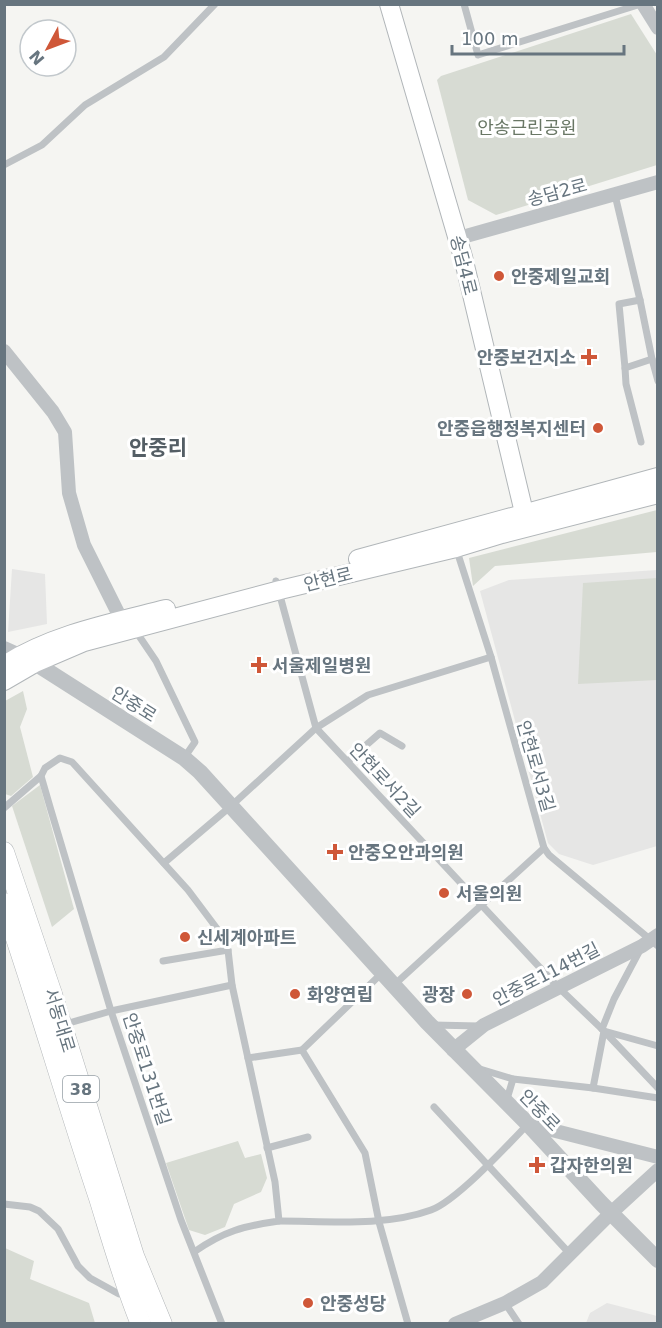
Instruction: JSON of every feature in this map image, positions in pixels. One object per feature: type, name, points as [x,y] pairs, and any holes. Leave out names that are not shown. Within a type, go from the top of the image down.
[{"type":"main road","name":"송담4로","points":[[389,4],[463,257],[531,519]]},
{"type":"main road","name":"송담4로","points":[[400,4],[466,236],[531,519]]},
{"type":"main road","name":"안현로","points":[[4,681],[16,658],[74,645],[128,624],[454,541],[531,519],[657,477]]},
{"type":"main road","name":"안현로","points":[[531,519],[657,494]]},
{"type":"main road","name":"서동대로","points":[[4,852],[62,1026],[134,1256],[147,1293],[162,1323]]},
{"type":"main road","name":"서동대로","points":[[4,903],[141,1323]]},
{"type":"street","points":[[642,4],[657,28]]},
{"type":"street","name":"송담2로","points":[[466,236],[657,182]]},
{"type":"street","points":[[463,257],[466,236]]},
{"type":"street","points":[[4,351],[52,411],[65,432],[69,493],[84,545],[128,624]]},
{"type":"street","name":"안중로","points":[[16,658],[184,758],[231,806],[453,1050],[528,1124],[657,1260]]},
{"type":"street","name":"안중로114번길","points":[[453,1050],[484,1025],[652,941]]},
{"type":"street","points":[[528,1124],[657,1157]]},
{"type":"street","points":[[455,1323],[505,1303],[542,1282],[657,1170]]},
{"type":"lane","points":[[4,165],[42,145],[85,105],[164,57],[215,4]]},
{"type":"lane","points":[[464,4],[478,55],[642,4]]},
{"type":"lane","points":[[615,195],[657,381]]},
{"type":"lane","points":[[640,300],[619,304],[626,384],[641,442]]},
{"type":"lane","points":[[625,368],[652,359]]},
{"type":"lane","name":"안현로서3길","points":[[454,541],[491,657],[544,848]]},
{"type":"lane","name":"안현로서2길","points":[[278,586],[316,728],[480,905],[657,1088]]},
{"type":"lane","points":[[128,624],[156,661],[195,742],[184,758]]},
{"type":"lane","points":[[164,863],[231,806],[316,728],[368,695],[491,657]]},
{"type":"lane","points":[[348,761],[380,733],[402,746]]},
{"type":"lane","points":[[4,808],[42,776],[45,768],[60,758],[72,762],[99,789],[211,918],[228,950],[232,985],[274,1182],[279,1221]]},
{"type":"lane","points":[[42,776],[111,1011],[62,1026]]},
{"type":"lane","points":[[394,985],[544,848],[549,855],[652,941],[614,999],[603,1030],[593,1088]]},
{"type":"lane","points":[[163,961],[228,950]]},
{"type":"lane","points":[[248,1058],[302,1050],[382,973]]},
{"type":"lane","name":"안중로131번길","points":[[222,1323],[181,1220],[111,1011],[232,985]]},
{"type":"lane","points":[[429,1024],[484,1025]]},
{"type":"lane","points":[[603,1030],[657,1046]]},
{"type":"lane","points":[[302,1050],[365,1153],[379,1222],[408,1323]]},
{"type":"lane","name":"안중로","points":[[469,1065],[513,1079],[657,1098]]},
{"type":"lane","points":[[506,1102],[513,1079]]},
{"type":"lane","points":[[434,1107],[571,1255]]},
{"type":"lane","points":[[194,1252],[230,1230],[247,1225],[279,1221],[379,1222],[438,1207],[462,1189],[528,1124]]},
{"type":"lane","points":[[267,1148],[308,1137]]},
{"type":"lane","points":[[4,1204],[30,1207],[39,1211],[58,1229],[78,1266],[90,1278],[119,1293],[129,1292]]},
{"type":"lane","points":[[505,1303],[519,1323]]},
{"type":"shaded area","points":[[12,569],[45,574],[47,624],[8,632]]},
{"type":"shaded area","points":[[657,570],[657,846],[593,865],[559,854],[548,843],[480,591],[509,580]]},
{"type":"shaded area","points":[[607,1303],[657,1316],[657,1323],[586,1323],[590,1313]]},
{"type":"green space","name":"안송근린공원","points":[[631,14],[657,55],[657,165],[496,215],[468,200],[437,80],[441,76]]},
{"type":"green space","points":[[657,510],[657,552],[495,566],[473,586],[469,558]]},
{"type":"green space","points":[[657,578],[657,680],[578,684],[583,583]]},
{"type":"green space","points":[[23,691],[27,709],[20,727],[33,777],[11,796],[5,794],[5,701]]},
{"type":"green space","points":[[40,785],[74,909],[52,927],[12,806]]},
{"type":"green space","points":[[238,1141],[245,1158],[261,1154],[267,1178],[261,1192],[234,1204],[225,1227],[205,1235],[189,1230],[166,1163]]},
{"type":"green space","points":[[5,1248],[34,1261],[30,1279],[89,1303],[95,1323],[5,1323]]},
{"type":"place","name":"안중제일교회","points":[[499,276]]},
{"type":"place","name":"안중보건지소","points":[[589,357]]},
{"type":"place","name":"안중읍행정복지센터","points":[[598,428]]},
{"type":"place","name":"서울제일병원","points":[[259,665]]},
{"type":"place","name":"안중오안과의원","points":[[335,852]]},
{"type":"place","name":"서울의원","points":[[444,893]]},
{"type":"place","name":"신세계아파트","points":[[185,937]]},
{"type":"place","name":"화양연립","points":[[295,994]]},
{"type":"place","name":"광장","points":[[467,994]]},
{"type":"place","name":"갑자한의원","points":[[537,1165]]},
{"type":"place","name":"안중성당","points":[[308,1303]]},
{"type":"district","name":"안중리","points":[[158,448]]}]
